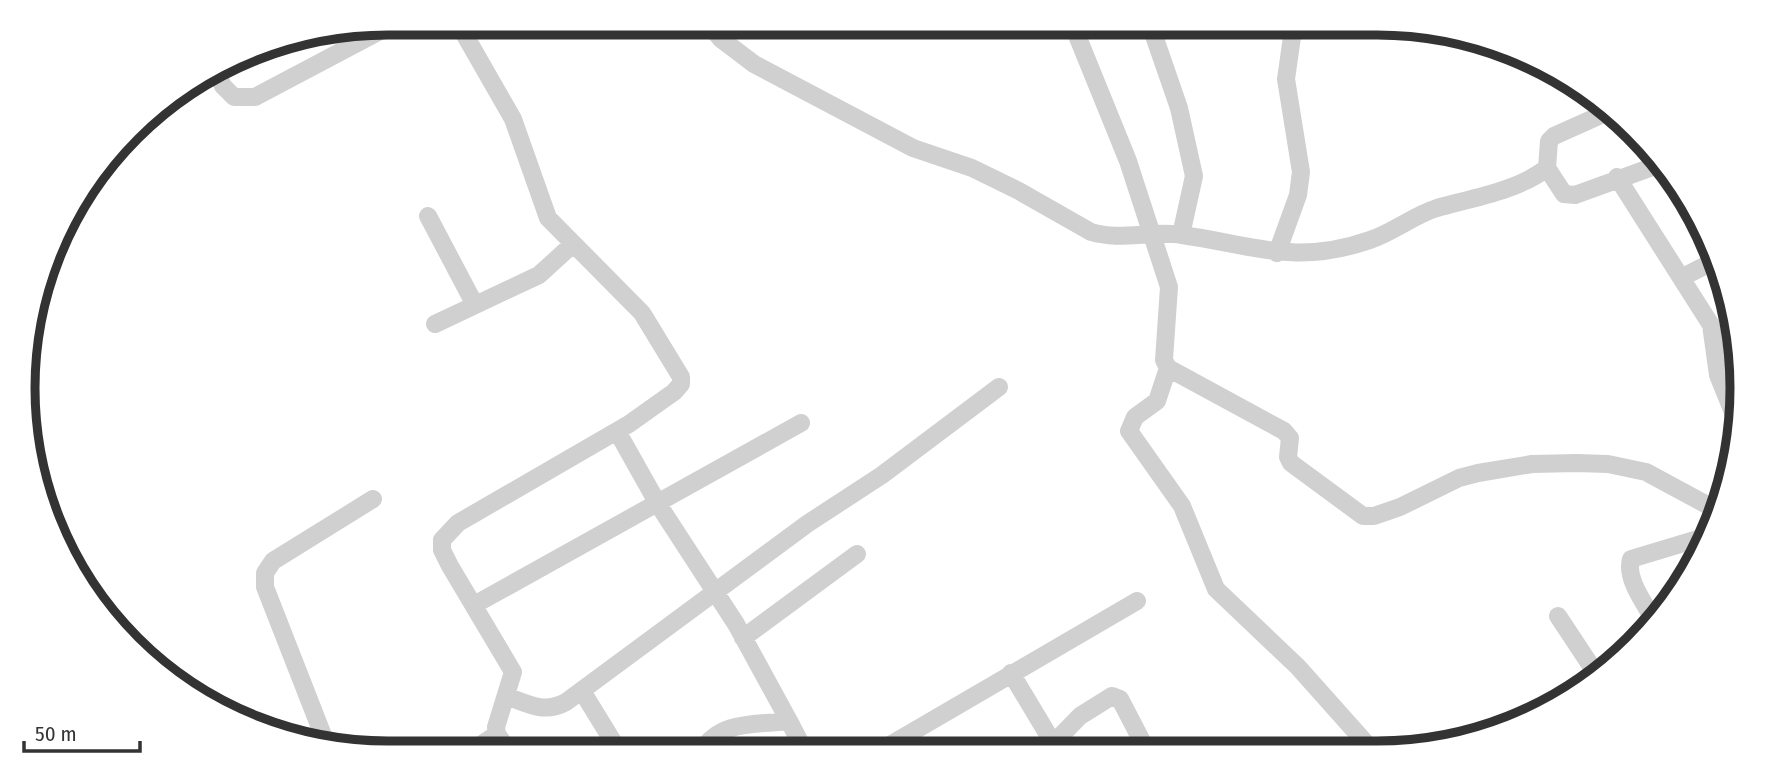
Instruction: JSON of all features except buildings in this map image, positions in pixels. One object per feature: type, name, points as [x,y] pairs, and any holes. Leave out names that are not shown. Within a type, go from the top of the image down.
[{"type":"street","points":[[465,35],[513,119],[548,218],[642,313],[681,377],[681,384],[674,392],[617,431],[447,532],[442,550],[513,672],[498,720],[497,734],[502,741]]},
{"type":"street","points":[[718,35],[754,64],[913,148],[972,168],[1091,232],[1104,235],[1181,234],[1277,253],[1338,250],[1372,240],[1433,209],[1505,189],[1547,168]]},
{"type":"street","points":[[1077,35],[1128,161],[1169,287],[1164,359],[1168,368],[1284,431],[1290,438],[1288,457],[1291,463],[1363,516],[1374,516],[1400,507],[1459,478],[1532,464],[1608,464],[1646,472],[1709,506]]},
{"type":"street","points":[[1154,35],[1179,108],[1194,176],[1181,234]]},
{"type":"street","points":[[1277,253],[1298,195],[1301,172],[1286,79],[1292,35]]},
{"type":"street","points":[[219,78],[234,97],[255,97],[371,36]]},
{"type":"street","points":[[1601,115],[1554,136],[1549,141],[1547,168],[1564,194],[1575,195],[1617,177],[1652,167]]},
{"type":"street","points":[[1617,177],[1711,324],[1718,375],[1729,402]]},
{"type":"street","points":[[428,216],[475,306]]},
{"type":"street","points":[[435,324],[539,275],[572,244]]},
{"type":"street","points":[[1681,278],[1707,265]]},
{"type":"street","points":[[1168,368],[1157,401],[1135,417],[1129,431],[1182,506],[1216,589],[1298,667],[1364,741]]},
{"type":"street","points":[[506,696],[542,710],[553,709],[582,691],[714,591],[807,524],[882,475],[999,387]]},
{"type":"street","points":[[474,605],[801,423]]},
{"type":"street","points":[[617,431],[658,504],[743,638],[799,741]]},
{"type":"street","points":[[323,735],[265,587],[265,573],[273,561],[373,499]]},
{"type":"street","points":[[1650,612],[1632,579],[1629,567],[1631,559],[1696,539]]},
{"type":"street","points":[[743,638],[857,554]]},
{"type":"street","points":[[897,741],[1138,601]]},
{"type":"street","points":[[1558,616],[1592,668]]},
{"type":"street","points":[[1011,673],[1047,741]]},
{"type":"street","points":[[582,691],[613,741]]},
{"type":"street","points":[[1056,741],[1080,716],[1112,696],[1119,699],[1142,741]]},
{"type":"street","points":[[708,741],[724,728],[789,721]]},
{"type":"street","points":[[487,741],[497,734]]}]
